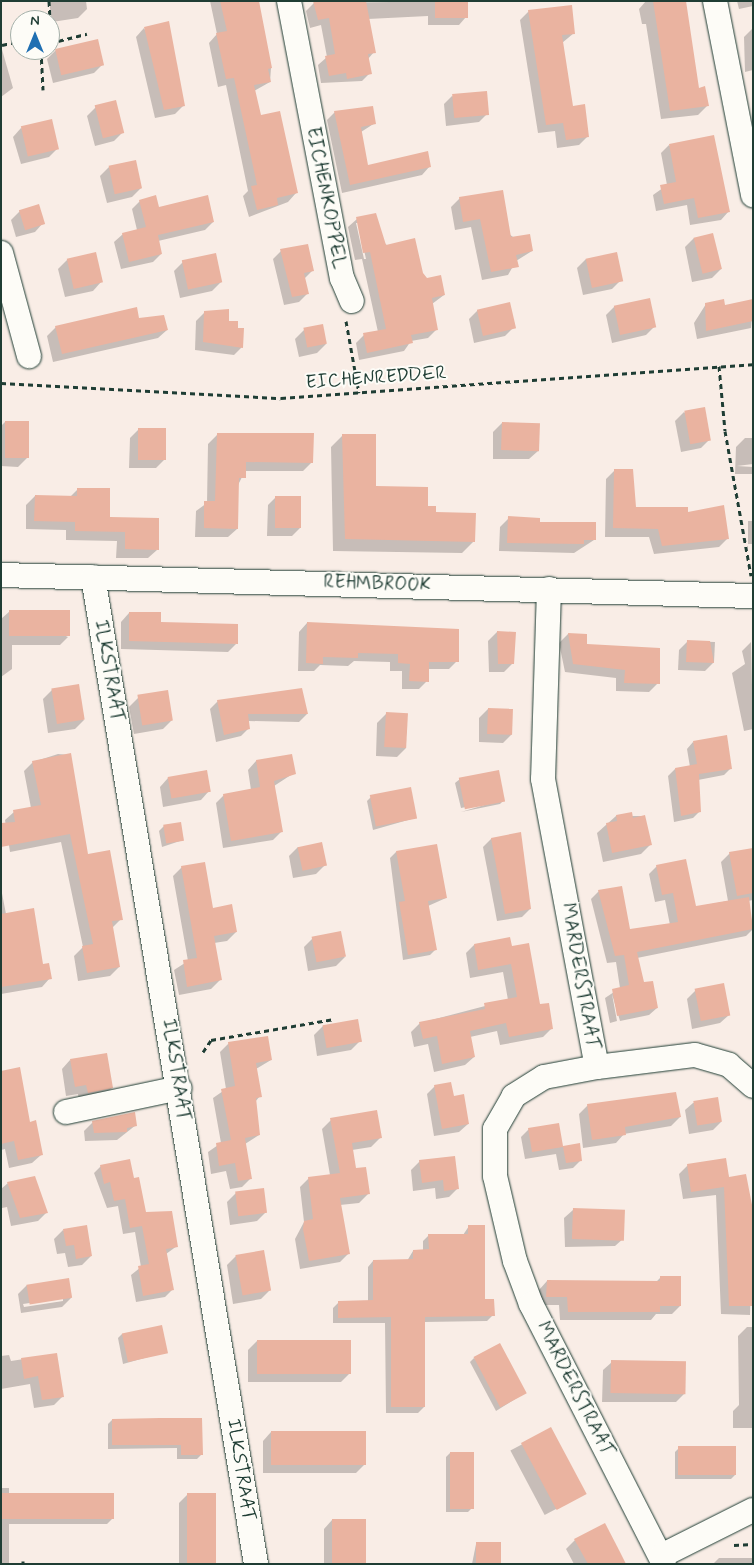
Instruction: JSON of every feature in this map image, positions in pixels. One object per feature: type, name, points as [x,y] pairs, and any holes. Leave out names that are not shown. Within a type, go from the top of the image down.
[{"type":"street","name":"EICHENKOPPEL","points":[[289,1],[342,278],[352,302]]},
{"type":"street","points":[[715,1],[753,196]]},
{"type":"street","points":[[1,253],[29,356]]},
{"type":"street","name":"REHMBROOK","points":[[1,575],[549,588],[752,595]]},
{"type":"street","name":"ILKSTRAAT","points":[[93,577],[180,1088],[256,1564]]},
{"type":"street","name":"MARDERSTRAAT","points":[[549,588],[543,779],[597,1067],[544,1077],[514,1096],[495,1129],[495,1176],[515,1261],[532,1304],[662,1560]]},
{"type":"street","points":[[597,1067],[695,1055],[729,1066],[753,1086]]},
{"type":"street","points":[[66,1112],[180,1088]]},
{"type":"street","points":[[662,1560],[753,1510]]},
{"type":"path","points":[[60,41],[87,34]]},
{"type":"path","points":[[42,60],[43,90]]},
{"type":"path","points":[[352,302],[346,324],[359,393]]},
{"type":"path","name":"EICHENREDDER","points":[[1,383],[281,398],[753,364]]},
{"type":"path","points":[[719,366],[752,595]]},
{"type":"path","points":[[202,1052],[211,1040],[334,1019]]},
{"type":"building","points":[[220,1],[259,1],[272,68],[268,69],[271,82],[254,85],[261,115],[280,111],[298,193],[277,198],[278,205],[257,210],[251,186],[257,185],[234,78],[226,79],[216,33],[227,31]]},
{"type":"building","points":[[313,1],[366,1],[376,53],[368,54],[372,74],[347,79],[346,73],[329,76],[325,56],[335,54],[329,18],[318,20]]},
{"type":"building","points":[[435,1],[468,1],[468,18],[435,18]]},
{"type":"building","points":[[653,1],[686,1],[699,88],[705,86],[709,106],[670,111]]},
{"type":"building","points":[[572,5],[575,34],[562,35],[573,106],[585,104],[589,137],[566,140],[563,123],[546,125],[528,10]]},
{"type":"building","points":[[169,21],[185,106],[164,110],[144,27]]},
{"type":"building","points":[[98,39],[104,65],[61,75],[58,60],[60,60],[60,48]]},
{"type":"building","points":[[487,91],[489,115],[454,118],[452,94]]},
{"type":"building","points":[[116,100],[124,133],[103,138],[95,105]]},
{"type":"building","points":[[373,106],[376,124],[361,127],[368,165],[428,151],[431,167],[350,185],[334,111]]},
{"type":"building","points":[[52,119],[59,149],[28,156],[21,126]]},
{"type":"building","points":[[714,135],[730,212],[698,218],[694,198],[664,204],[660,185],[676,182],[669,144]]},
{"type":"building","points":[[136,160],[142,188],[115,194],[109,166]]},
{"type":"building","points":[[503,190],[511,237],[530,234],[533,251],[516,255],[519,267],[491,272],[480,219],[463,222],[459,197]]},
{"type":"building","points":[[156,195],[159,207],[208,195],[214,222],[158,235],[162,254],[129,262],[122,233],[146,227],[139,200]]},
{"type":"building","points":[[39,204],[45,224],[25,230],[19,210]]},
{"type":"building","points":[[376,213],[386,245],[415,238],[423,273],[427,278],[441,275],[445,295],[432,298],[438,330],[411,335],[413,343],[367,353],[363,333],[386,329],[370,252],[363,253],[356,217]]},
{"type":"building","points":[[713,233],[722,269],[703,274],[694,238]]},
{"type":"building","points":[[308,244],[314,271],[304,273],[309,294],[292,297],[280,249]]},
{"type":"building","points":[[96,252],[103,282],[74,289],[67,259]]},
{"type":"building","points":[[617,252],[623,281],[592,288],[586,259]]},
{"type":"building","points":[[216,253],[222,282],[188,290],[182,260]]},
{"type":"building","points":[[650,298],[656,327],[620,335],[614,306]]},
{"type":"building","points":[[724,299],[725,305],[753,299],[753,321],[706,331],[705,303]]},
{"type":"building","points":[[510,302],[516,328],[483,336],[477,310]]},
{"type":"building","points":[[137,307],[139,318],[164,315],[168,330],[62,354],[55,326]]},
{"type":"building","points":[[229,309],[229,321],[238,321],[238,328],[244,328],[243,348],[203,342],[204,311]]},
{"type":"building","points":[[323,324],[327,344],[307,347],[303,328]]},
{"type":"building","points":[[705,407],[711,440],[690,444],[684,411]]},
{"type":"building","points":[[5,421],[29,421],[29,458],[5,458]]},
{"type":"building","points":[[502,422],[540,423],[539,451],[501,450]]},
{"type":"building","points":[[138,428],[166,428],[166,460],[138,460]]},
{"type":"building","points":[[217,433],[314,433],[313,463],[246,462],[246,478],[239,478],[238,529],[204,528],[204,501],[215,501]]},
{"type":"building","points":[[342,434],[376,434],[376,486],[428,487],[428,506],[436,506],[436,512],[476,513],[475,542],[345,539]]},
{"type":"building","points":[[614,469],[633,469],[636,507],[688,507],[688,512],[724,505],[729,539],[662,546],[658,529],[613,528]]},
{"type":"building","points":[[77,488],[110,488],[110,517],[159,518],[159,550],[125,549],[125,532],[75,531],[75,522],[34,521],[35,495],[77,496]]},
{"type":"building","points":[[275,496],[301,496],[301,528],[275,528]]},
{"type":"building","points":[[508,516],[540,518],[540,522],[596,522],[596,540],[584,540],[584,544],[507,543]]},
{"type":"building","points":[[9,610],[70,610],[70,636],[9,636]]},
{"type":"building","points":[[129,612],[161,612],[161,622],[238,624],[238,644],[129,641]]},
{"type":"building","points":[[307,622],[459,629],[459,662],[429,662],[429,682],[409,681],[410,664],[398,663],[398,654],[358,653],[358,658],[323,657],[323,664],[306,663]]},
{"type":"building","points":[[497,631],[516,632],[514,664],[498,664]]},
{"type":"building","points":[[568,633],[587,634],[587,644],[660,648],[660,684],[624,683],[625,670],[573,664]]},
{"type":"building","points":[[687,640],[710,641],[714,663],[686,662]]},
{"type":"building","points":[[79,684],[85,720],[57,724],[51,688]]},
{"type":"building","points":[[302,688],[308,714],[248,714],[250,729],[224,735],[217,700]]},
{"type":"building","points":[[168,690],[173,721],[142,725],[137,695]]},
{"type":"building","points":[[488,708],[513,709],[512,735],[487,734]]},
{"type":"building","points":[[386,712],[408,713],[406,748],[384,747]]},
{"type":"building","points":[[727,735],[732,769],[699,774],[701,812],[681,816],[675,768],[697,764],[693,741]]},
{"type":"building","points":[[71,753],[88,854],[110,850],[123,920],[112,921],[120,967],[87,973],[82,946],[93,944],[70,834],[1,847],[1,823],[15,822],[13,810],[41,805],[32,761]]},
{"type":"building","points":[[292,754],[296,774],[274,781],[283,832],[231,841],[223,794],[260,787],[256,760]]},
{"type":"building","points":[[207,770],[211,792],[171,799],[168,777]]},
{"type":"building","points":[[499,770],[505,801],[465,809],[459,778]]},
{"type":"building","points":[[411,787],[417,818],[376,826],[370,795]]},
{"type":"building","points":[[632,812],[633,818],[645,815],[652,845],[612,853],[606,823],[617,821],[616,815]]},
{"type":"building","points":[[181,822],[184,841],[166,844],[163,825]]},
{"type":"building","points":[[521,832],[531,909],[505,914],[491,838]]},
{"type":"building","points":[[322,842],[327,865],[303,871],[298,847]]},
{"type":"building","points":[[437,844],[447,898],[428,901],[437,950],[408,955],[399,902],[405,901],[396,851]]},
{"type":"building","points":[[753,848],[753,893],[737,896],[729,852]]},
{"type":"building","points":[[686,859],[696,906],[749,897],[753,929],[637,952],[644,982],[653,981],[658,1008],[617,1016],[612,989],[629,985],[624,955],[615,956],[598,890],[622,886],[630,929],[678,922],[673,893],[662,895],[656,865]]},
{"type":"building","points":[[205,862],[213,908],[232,904],[237,932],[214,936],[222,980],[187,987],[183,960],[197,958],[181,866]]},
{"type":"building","points":[[34,908],[43,964],[49,963],[52,979],[1,987],[1,914]]},
{"type":"building","points":[[341,931],[346,957],[317,962],[312,937]]},
{"type":"building","points":[[510,937],[512,946],[529,943],[540,1004],[549,1003],[553,1029],[509,1037],[506,1023],[470,1031],[475,1057],[442,1064],[437,1036],[423,1039],[419,1022],[485,1009],[484,1003],[517,997],[511,964],[478,970],[474,944]]},
{"type":"building","points":[[724,983],[730,1015],[701,1021],[695,989]]},
{"type":"building","points":[[358,1019],[362,1042],[327,1048],[323,1025]]},
{"type":"building","points":[[268,1036],[272,1060],[256,1063],[262,1097],[256,1098],[260,1135],[245,1138],[252,1179],[238,1181],[235,1163],[219,1166],[216,1143],[231,1140],[221,1089],[235,1086],[228,1042]]},
{"type":"building","points":[[107,1053],[113,1088],[88,1093],[86,1085],[75,1087],[70,1059]]},
{"type":"building","points":[[20,1067],[30,1122],[36,1120],[43,1155],[18,1160],[14,1141],[1,1144],[1,1071]]},
{"type":"building","points":[[451,1082],[454,1096],[464,1094],[469,1124],[442,1129],[434,1085]]},
{"type":"building","points":[[676,1092],[681,1117],[625,1127],[626,1135],[592,1140],[587,1104]]},
{"type":"building","points":[[718,1097],[722,1122],[697,1126],[693,1101]]},
{"type":"building","points":[[377,1110],[382,1138],[352,1143],[356,1168],[366,1167],[370,1194],[340,1198],[350,1254],[309,1261],[303,1229],[304,1221],[313,1219],[308,1177],[340,1173],[330,1118]]},
{"type":"building","points":[[135,1112],[137,1126],[127,1128],[127,1132],[94,1133],[92,1121]]},
{"type":"building","points":[[559,1123],[563,1146],[580,1143],[582,1161],[566,1163],[563,1147],[532,1152],[528,1128]]},
{"type":"building","points":[[455,1156],[459,1189],[444,1191],[443,1180],[422,1183],[419,1160]]},
{"type":"building","points":[[726,1158],[729,1177],[746,1174],[753,1210],[753,1306],[729,1306],[724,1187],[691,1192],[687,1164]]},
{"type":"building","points":[[130,1159],[134,1178],[139,1177],[146,1212],[172,1211],[178,1247],[166,1249],[174,1290],[143,1296],[138,1266],[149,1264],[142,1226],[130,1228],[125,1199],[114,1201],[110,1182],[104,1184],[100,1165]]},
{"type":"building","points":[[35,1176],[48,1213],[20,1218],[7,1182]]},
{"type":"building","points":[[264,1188],[267,1213],[238,1216],[235,1192]]},
{"type":"building","points":[[573,1208],[625,1210],[624,1241],[572,1239]]},
{"type":"building","points":[[87,1225],[92,1256],[76,1259],[74,1245],[66,1246],[63,1229]]},
{"type":"building","points":[[468,1225],[485,1225],[485,1299],[494,1299],[495,1316],[425,1317],[425,1407],[391,1407],[391,1317],[338,1318],[338,1301],[373,1300],[373,1260],[413,1259],[413,1250],[429,1249],[428,1234],[468,1234]]},
{"type":"building","points":[[264,1250],[271,1290],[243,1295],[235,1255]]},
{"type":"building","points":[[660,1276],[681,1276],[681,1306],[660,1306],[660,1312],[568,1312],[567,1297],[546,1297],[547,1280],[660,1281]]},
{"type":"building","points":[[69,1278],[72,1298],[30,1304],[27,1285]]},
{"type":"building","points":[[162,1325],[168,1353],[128,1362],[122,1334]]},
{"type":"building","points":[[257,1340],[351,1340],[351,1374],[257,1374]]},
{"type":"building","points":[[500,1343],[527,1393],[500,1407],[474,1357]]},
{"type":"building","points":[[57,1353],[64,1397],[42,1400],[38,1376],[24,1379],[21,1358]]},
{"type":"building","points":[[611,1360],[686,1361],[685,1394],[610,1393]]},
{"type":"building","points":[[202,1418],[203,1455],[181,1455],[181,1445],[112,1445],[112,1419]]},
{"type":"building","points":[[551,1427],[587,1494],[557,1510],[521,1443]]},
{"type":"building","points":[[271,1431],[366,1431],[366,1465],[271,1465]]},
{"type":"building","points":[[678,1446],[736,1446],[736,1475],[678,1475]]},
{"type":"building","points":[[450,1452],[474,1452],[474,1509],[450,1509]]},
{"type":"building","points":[[1,1493],[114,1493],[114,1519],[1,1519]]},
{"type":"building","points":[[187,1493],[216,1493],[216,1564],[187,1564]]},
{"type":"building","points":[[332,1519],[366,1519],[366,1564],[332,1564]]},
{"type":"building","points":[[605,1523],[626,1564],[588,1564],[574,1539]]},
{"type":"building","points":[[476,1542],[501,1542],[501,1564],[476,1564]]}]
